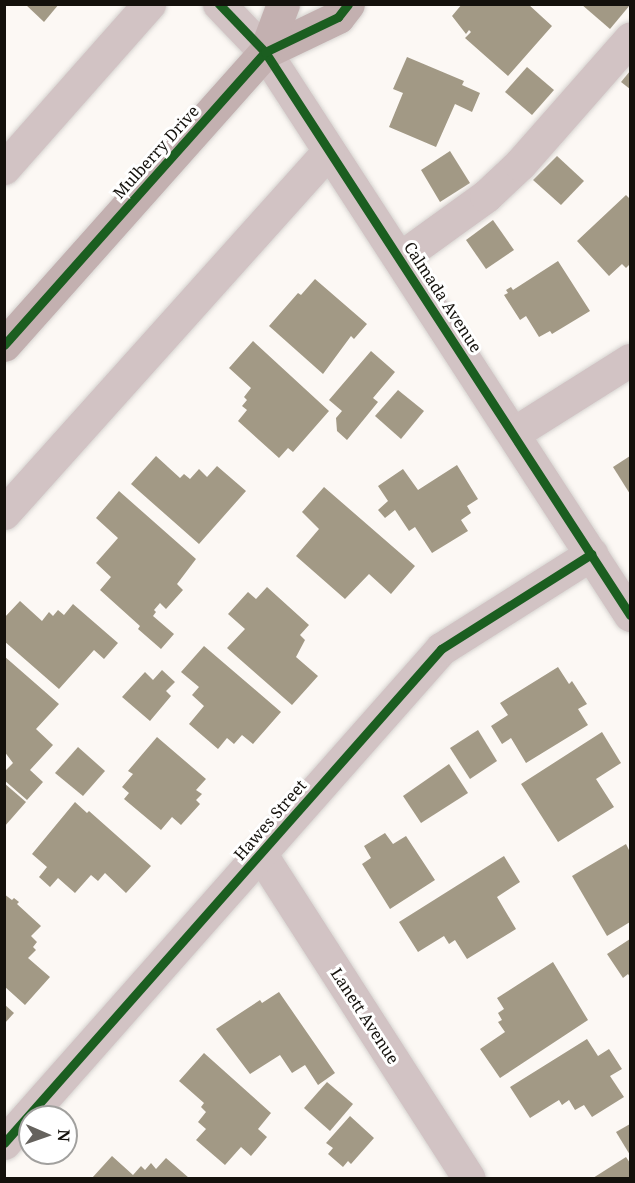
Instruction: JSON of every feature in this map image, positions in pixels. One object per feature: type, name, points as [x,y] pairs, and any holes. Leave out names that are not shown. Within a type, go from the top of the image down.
[{"type":"main road","name":"Mulberry Drive","points":[[4,345],[265,52],[284,4]]},
{"type":"main road","name":"Mulberry Drive","points":[[265,52],[338,17],[348,4]]},
{"type":"street","points":[[4,168],[149,4]]},
{"type":"street","name":"Calmada Avenue","points":[[219,4],[265,52],[327,152],[400,258],[630,615]]},
{"type":"street","points":[[400,258],[477,203],[520,164],[630,39]]},
{"type":"street","points":[[4,513],[327,152]]},
{"type":"street","points":[[514,433],[630,360]]},
{"type":"street","name":"Hawes Street","points":[[4,1143],[441,649],[591,554]]},
{"type":"street","name":"Lanett Avenue","points":[[260,853],[469,1179]]},
{"type":"building","points":[[25,4],[59,4],[44,22]]},
{"type":"building","points":[[462,4],[528,4],[552,26],[508,76],[465,38],[471,32],[469,30],[466,34],[452,16]]},
{"type":"building","points":[[581,4],[630,4],[630,5],[610,29]]},
{"type":"building","points":[[407,57],[464,81],[462,85],[480,93],[472,112],[455,104],[436,147],[389,127],[403,93],[393,89]]},
{"type":"building","points":[[527,67],[554,90],[532,115],[505,92]]},
{"type":"building","points":[[630,71],[630,89],[621,82]]},
{"type":"building","points":[[450,151],[470,183],[440,202],[421,170]]},
{"type":"building","points":[[557,156],[584,181],[561,205],[533,180]]},
{"type":"building","points":[[626,195],[630,199],[630,264],[626,268],[622,264],[609,276],[577,241]]},
{"type":"building","points":[[493,220],[514,250],[486,269],[466,240]]},
{"type":"building","points":[[558,261],[590,311],[552,334],[550,331],[539,337],[526,316],[520,320],[504,295],[508,293],[506,290],[511,287],[513,290]]},
{"type":"building","points":[[315,279],[367,324],[354,339],[351,336],[323,374],[269,326],[298,293],[301,295]]},
{"type":"building","points":[[253,341],[329,411],[293,452],[288,448],[279,458],[238,421],[247,410],[242,406],[247,400],[244,397],[251,388],[229,368]]},
{"type":"building","points":[[371,351],[395,372],[373,398],[378,402],[347,440],[337,431],[336,418],[342,411],[329,400]]},
{"type":"building","points":[[398,390],[424,411],[401,439],[375,416]]},
{"type":"building","points":[[156,456],[180,478],[184,474],[190,479],[199,469],[207,477],[217,466],[246,491],[199,544],[131,484]]},
{"type":"building","points":[[630,456],[630,494],[613,467]]},
{"type":"building","points":[[457,465],[478,499],[467,506],[471,513],[461,520],[468,531],[432,553],[415,527],[409,531],[395,510],[385,518],[378,510],[388,501],[378,486],[403,469],[418,490]]},
{"type":"building","points":[[324,487],[415,566],[391,594],[369,574],[345,599],[296,556],[319,529],[302,512]]},
{"type":"building","points":[[119,491],[196,559],[177,584],[183,590],[166,609],[160,603],[154,610],[156,612],[153,616],[174,634],[161,649],[138,629],[140,626],[100,590],[111,577],[96,563],[118,538],[96,518]]},
{"type":"building","points":[[267,587],[309,625],[300,635],[305,640],[296,657],[318,676],[292,705],[227,648],[245,629],[228,614],[248,592],[256,599]]},
{"type":"building","points":[[20,601],[42,621],[49,612],[53,616],[58,610],[64,615],[73,604],[118,643],[104,659],[94,650],[59,689],[4,641],[4,618]]},
{"type":"building","points":[[204,646],[281,712],[253,744],[242,735],[234,744],[227,738],[218,749],[189,724],[204,706],[192,695],[199,687],[181,672]]},
{"type":"building","points":[[4,656],[59,704],[36,729],[53,745],[30,770],[43,782],[27,800],[4,780],[4,772],[13,763],[4,751]]},
{"type":"building","points":[[558,667],[569,684],[572,681],[587,704],[578,709],[588,725],[526,763],[511,738],[502,744],[491,726],[508,715],[500,703]]},
{"type":"building","points":[[162,670],[175,682],[166,691],[171,696],[150,721],[122,697],[145,672],[153,680]]},
{"type":"building","points":[[478,730],[497,761],[470,779],[450,748]]},
{"type":"building","points":[[602,732],[621,763],[596,779],[614,807],[558,842],[521,784]]},
{"type":"building","points":[[157,737],[206,779],[196,790],[202,794],[196,800],[200,804],[181,825],[172,817],[161,830],[124,799],[129,793],[122,787],[133,774],[128,771]]},
{"type":"building","points":[[78,747],[105,771],[83,796],[55,773]]},
{"type":"building","points":[[449,764],[468,793],[421,823],[403,796]]},
{"type":"building","points":[[4,783],[26,802],[4,827]]},
{"type":"building","points":[[75,802],[87,813],[89,811],[151,866],[126,893],[105,873],[98,881],[91,875],[75,893],[58,878],[50,887],[39,877],[47,867],[32,854]]},
{"type":"building","points":[[385,833],[393,844],[406,836],[435,880],[390,909],[362,864],[371,858],[364,846]]},
{"type":"building","points":[[626,844],[630,852],[630,922],[607,936],[572,876]]},
{"type":"building","points":[[504,856],[520,882],[497,897],[516,929],[467,959],[455,940],[449,944],[444,936],[418,952],[399,922]]},
{"type":"building","points":[[4,894],[19,902],[17,904],[41,926],[31,936],[37,942],[33,947],[36,950],[28,958],[50,977],[25,1005],[4,986]]},
{"type":"building","points":[[630,939],[630,977],[628,974],[623,978],[607,954]]},
{"type":"building","points":[[553,962],[588,1020],[500,1078],[480,1049],[505,1032],[498,1022],[502,1020],[498,1013],[504,1009],[497,998]]},
{"type":"building","points":[[279,992],[335,1073],[318,1085],[305,1065],[292,1073],[280,1055],[250,1074],[216,1029],[260,1000],[262,1003]]},
{"type":"building","points":[[4,1004],[14,1013],[4,1024]]},
{"type":"building","points":[[587,1039],[598,1056],[609,1049],[622,1069],[610,1076],[624,1097],[592,1117],[584,1105],[575,1110],[569,1100],[562,1105],[559,1100],[530,1118],[510,1087]]},
{"type":"building","points":[[204,1053],[271,1113],[258,1129],[267,1137],[251,1156],[241,1147],[225,1165],[196,1140],[206,1129],[198,1122],[206,1112],[201,1107],[204,1103],[179,1081]]},
{"type":"building","points":[[327,1082],[353,1104],[330,1131],[304,1108]]},
{"type":"building","points":[[350,1116],[374,1138],[351,1164],[348,1161],[343,1167],[328,1154],[333,1148],[326,1143]]},
{"type":"building","points":[[630,1124],[630,1155],[616,1132]]},
{"type":"building","points":[[112,1156],[133,1175],[141,1166],[145,1170],[151,1163],[156,1169],[166,1158],[189,1178],[92,1178]]},
{"type":"building","points":[[626,1157],[630,1163],[630,1178],[593,1178]]},
{"type":"cycle path","points":[[219,4],[265,52],[630,615]]},
{"type":"cycle path","points":[[4,345],[265,52],[338,17],[348,4]]},
{"type":"cycle path","points":[[4,1143],[441,649],[591,554]]}]
